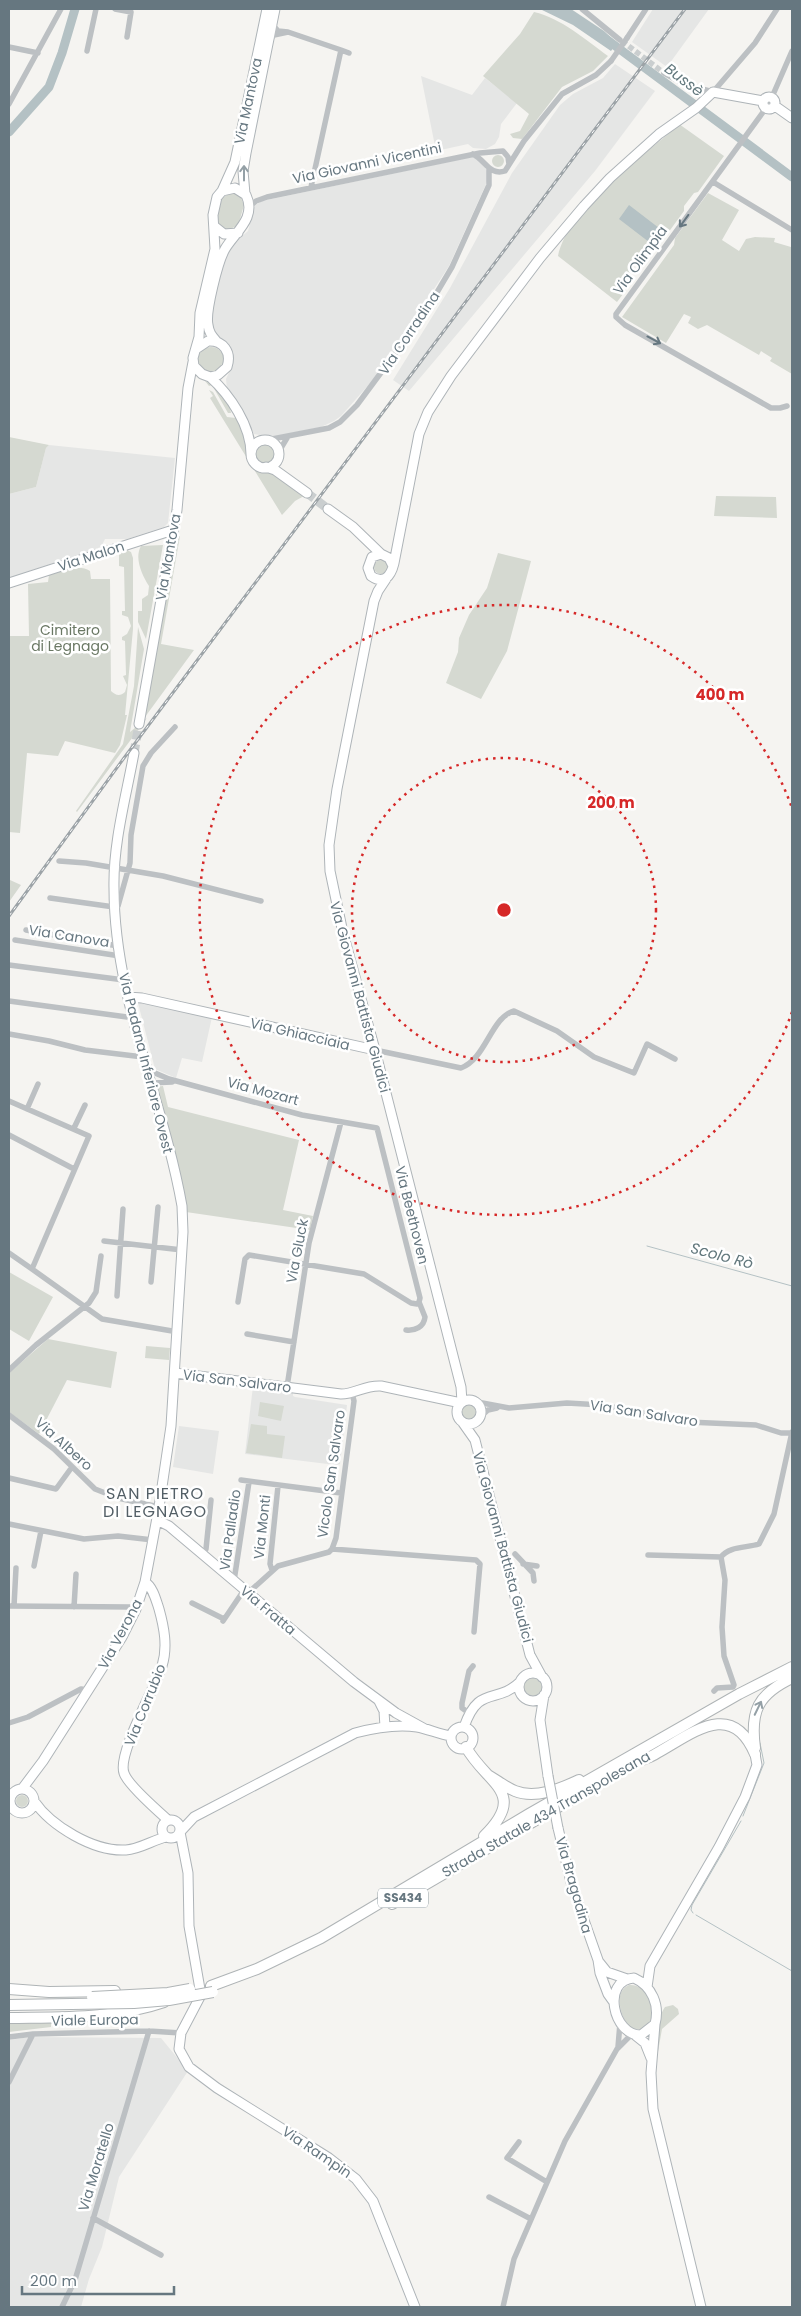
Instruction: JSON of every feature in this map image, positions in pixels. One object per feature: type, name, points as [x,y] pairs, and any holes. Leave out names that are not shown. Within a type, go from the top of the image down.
[{"type":"highway","name":"Strada Statale 434 Transpolesana","points":[[9,2000],[168,1994],[212,1989],[292,1953],[378,1904],[463,1852],[739,1694],[792,1667]]},
{"type":"highway","name":"Strada Statale 434 Transpolesana","points":[[9,2006],[170,2000],[260,1974],[328,1942],[632,1763],[743,1699],[792,1674]]},
{"type":"highway","points":[[755,1754],[753,1726],[758,1706],[771,1689],[792,1678]]},
{"type":"highway","points":[[632,1763],[654,1755],[697,1730],[716,1724],[730,1725],[742,1731],[755,1754]]},
{"type":"highway","points":[[463,1852],[497,1822],[503,1807],[504,1796],[502,1791],[478,1766],[466,1747]]},
{"type":"highway","points":[[488,1775],[515,1792],[537,1794],[573,1783],[645,1748]]},
{"type":"highway","points":[[9,1989],[49,1992],[132,1991],[145,1995]]},
{"type":"highway","points":[[9,2018],[94,2015],[121,2012],[147,2008],[170,2000]]},
{"type":"main road","name":"Via Mantova","points":[[139,724],[173,530],[188,388],[196,349],[200,313],[215,249],[212,215],[217,197],[222,191],[235,162],[267,9]]},
{"type":"main road","name":"Via Mantova","points":[[249,207],[244,171],[246,152],[275,9]]},
{"type":"main road","points":[[712,92],[769,103],[792,118]]},
{"type":"main road","name":"Via Giovanni Battista Giudici","points":[[374,602],[378,591],[390,575],[393,566],[419,434],[428,412],[452,376],[540,258],[584,206],[619,169],[659,134],[704,101],[712,92]]},
{"type":"main road","points":[[222,191],[235,188],[246,194]]},
{"type":"main road","points":[[226,392],[224,371],[229,357],[225,348],[209,332],[207,324],[222,255],[245,224],[249,207]]},
{"type":"main road","points":[[214,226],[224,234],[238,233]]},
{"type":"main road","points":[[196,349],[203,342],[217,342]]},
{"type":"main road","points":[[193,362],[199,372],[208,376],[226,392],[251,441],[251,454],[254,462],[285,477],[307,493]]},
{"type":"main road","points":[[188,388],[194,381],[218,375],[224,371]]},
{"type":"main road","points":[[246,429],[275,445],[279,468],[285,477]]},
{"type":"main road","points":[[251,454],[256,444],[265,440]]},
{"type":"main road","points":[[266,467],[273,464],[278,456]]},
{"type":"main road","points":[[328,509],[353,527],[382,554],[392,560],[393,566]]},
{"type":"main road","name":"Via Malon","points":[[9,583],[173,530]]},
{"type":"main road","name":"Via Giovanni Battista Giudici","points":[[365,539],[370,560],[368,568],[375,591],[374,602],[337,789],[329,845],[330,871],[334,896],[461,1387],[461,1402]]},
{"type":"main road","points":[[370,560],[382,554],[397,542]]},
{"type":"main road","points":[[371,576],[380,580],[386,579]]},
{"type":"main road","name":"Via Padana Inferiore Ovest","points":[[134,753],[114,867],[114,911],[118,946],[132,1016],[181,1200],[183,1217],[182,1250],[175,1373]]},
{"type":"main road","name":"Via Ghiacciaia","points":[[128,997],[142,998],[375,1050]]},
{"type":"main road","name":"Via San Salvaro","points":[[175,1373],[341,1394],[352,1393],[363,1387],[381,1386],[461,1402]]},
{"type":"main road","name":"Via Verona","points":[[23,1812],[13,1809],[9,1803],[15,1791],[42,1761],[122,1637],[136,1609],[145,1582],[170,1442],[175,1373]]},
{"type":"main road","name":"Via Giovanni Battista Giudici","points":[[461,1387],[480,1409],[475,1440]]},
{"type":"main road","points":[[444,1399],[456,1412],[461,1402],[475,1401]]},
{"type":"main road","name":"Via Giovanni Battista Giudici","points":[[456,1412],[458,1418],[463,1422],[475,1440],[530,1655],[542,1677]]},
{"type":"main road","points":[[463,1422],[471,1424],[478,1419]]},
{"type":"main road","name":"Via Fratta","points":[[157,1520],[169,1526],[379,1701],[425,1729]]},
{"type":"main road","name":"Via Corrubio","points":[[145,1582],[151,1589],[160,1612],[165,1642],[164,1653],[162,1665],[153,1689],[124,1756],[123,1772],[184,1850]]},
{"type":"main road","name":"Via Giovanni Battista Giudici","points":[[521,1680],[529,1666],[530,1655]]},
{"type":"main road","points":[[464,1727],[469,1713],[486,1697],[505,1692],[534,1673],[542,1677],[546,1686],[544,1695],[537,1700],[505,1692]]},
{"type":"main road","points":[[521,1680],[520,1690],[526,1698]]},
{"type":"main road","name":"Via Bragadina","points":[[544,1695],[540,1720],[558,1828],[572,1886],[598,1960],[600,1973],[608,1994],[613,2001]]},
{"type":"main road","name":"Via Bragadina","points":[[526,1698],[540,1720]]},
{"type":"main road","points":[[379,1701],[384,1716],[384,1727]]},
{"type":"main road","points":[[384,1716],[396,1713]]},
{"type":"main road","points":[[15,1791],[33,1798],[51,1818],[74,1835],[101,1847],[127,1850],[152,1840],[167,1826],[194,1817],[355,1733],[384,1727],[415,1727],[451,1736]]},
{"type":"main road","points":[[451,1736],[456,1729],[464,1727]]},
{"type":"main road","points":[[451,1736],[454,1746],[466,1747],[471,1742],[472,1737],[470,1732],[464,1727]]},
{"type":"main road","points":[[647,1987],[650,1966],[744,1800],[757,1765],[755,1754]]},
{"type":"main road","name":"Via Verona","points":[[9,1818],[32,1807],[42,1761]]},
{"type":"main road","points":[[23,1812],[51,1818]]},
{"type":"main road","points":[[167,1826],[176,1837],[194,1817]]},
{"type":"main road","points":[[167,1826],[180,1825],[188,1874],[189,1926],[201,1995],[181,2033]]},
{"type":"main road","points":[[598,1960],[608,1972],[630,1978],[647,1987],[651,1992],[656,2007],[652,2061],[652,2101],[701,2307]]},
{"type":"main road","points":[[650,1966],[616,1988],[613,2001],[620,2023],[645,2043],[652,2061]]},
{"type":"main road","points":[[633,2035],[646,2033],[655,2024]]},
{"type":"main road","name":"Via Rampin","points":[[181,2033],[179,2049],[189,2067],[218,2088],[330,2158],[356,2179],[373,2201],[415,2307]]},
{"type":"street","points":[[9,104],[61,9]]},
{"type":"street","points":[[87,50],[96,9]]},
{"type":"street","points":[[116,9],[131,12],[127,37]]},
{"type":"street","points":[[582,9],[624,39]]},
{"type":"street","points":[[473,154],[496,173],[502,172],[562,94],[596,75],[611,61],[646,9]]},
{"type":"street","points":[[664,73],[684,84],[712,92],[756,43],[777,9]]},
{"type":"street","points":[[272,24],[278,31],[288,32],[349,53]]},
{"type":"street","points":[[268,40],[274,34],[288,32]]},
{"type":"street","points":[[9,47],[38,53]]},
{"type":"street","points":[[311,187],[341,50]]},
{"type":"street","name":"Via Olimpia","points":[[787,406],[771,408],[625,325],[617,319],[616,314],[769,103],[792,51]]},
{"type":"street","points":[[509,164],[506,154],[514,151],[524,141]]},
{"type":"street","name":"Via Giovanni Vicentini","points":[[249,207],[256,201],[267,197],[311,187],[473,154],[491,153],[500,150],[506,154]]},
{"type":"street","points":[[488,166],[491,153]]},
{"type":"street","name":"Via Corradina","points":[[488,166],[489,185]]},
{"type":"street","name":"Via Corradina","points":[[265,440],[287,438],[330,428],[340,422],[357,405],[412,332],[434,299],[452,267],[489,185],[502,172]]},
{"type":"street","points":[[713,182],[792,230]]},
{"type":"street","name":"Via Giovanni Vicentini","points":[[246,194],[267,197]]},
{"type":"street","points":[[278,456],[287,438]]},
{"type":"street","points":[[50,898],[114,911],[128,870],[131,835],[143,766],[150,753],[175,727]]},
{"type":"street","points":[[59,861],[114,867],[163,876],[261,901]]},
{"type":"street","points":[[26,930],[118,946]]},
{"type":"street","name":"Via Canova","points":[[15,940],[120,956]]},
{"type":"street","points":[[9,965],[124,980]]},
{"type":"street","points":[[9,1001],[132,1016]]},
{"type":"street","name":"Via Ghiacciaia","points":[[375,1050],[461,1068],[473,1061],[503,1017],[514,1010],[557,1031],[594,1057],[634,1073],[647,1044],[675,1059]]},
{"type":"street","points":[[9,1034],[85,1050],[143,1057]]},
{"type":"street","name":"Via Mozart","points":[[146,1069],[179,1082],[302,1115],[341,1122]]},
{"type":"street","name":"Via Mozart","points":[[150,1083],[179,1082]]},
{"type":"street","points":[[27,1109],[38,1084]]},
{"type":"street","points":[[9,1101],[90,1136],[32,1269]]},
{"type":"street","points":[[74,1128],[84,1105]]},
{"type":"street","name":"Via Gluck","points":[[287,1387],[309,1243],[341,1122]]},
{"type":"street","name":"Via Beethoven","points":[[341,1122],[374,1127],[378,1130],[420,1298],[419,1302],[424,1312],[425,1321],[421,1326],[413,1330],[406,1330]]},
{"type":"street","points":[[9,1134],[74,1169]]},
{"type":"street","points":[[151,1282],[158,1207]]},
{"type":"street","points":[[117,1296],[123,1208]]},
{"type":"street","points":[[104,1241],[182,1250]]},
{"type":"street","points":[[9,1254],[84,1308],[109,1321],[178,1332]]},
{"type":"street","points":[[9,1370],[36,1345],[84,1308],[96,1292],[101,1256]]},
{"type":"street","points":[[238,1302],[246,1256],[364,1274],[411,1303],[416,1304],[419,1302]]},
{"type":"street","points":[[247,1334],[294,1342]]},
{"type":"street","name":"Vicolo San Salvaro","points":[[192,1603],[223,1620],[246,1591],[278,1566],[329,1552],[332,1549],[336,1538],[342,1493],[351,1422],[352,1393]]},
{"type":"street","name":"Via San Salvaro","points":[[475,1401],[496,1408]]},
{"type":"street","name":"Via San Salvaro","points":[[478,1419],[488,1410],[496,1408],[567,1403],[602,1405],[688,1422],[756,1425],[781,1433],[791,1432]]},
{"type":"street","name":"Via Albero","points":[[9,1414],[54,1450],[92,1487],[101,1492],[159,1508]]},
{"type":"street","points":[[648,1555],[721,1557],[724,1553],[759,1544],[764,1538],[774,1514],[791,1432]]},
{"type":"street","points":[[9,1478],[56,1489],[72,1467]]},
{"type":"street","points":[[241,1480],[342,1493]]},
{"type":"street","name":"Via Palladio","points":[[234,1581],[249,1482]]},
{"type":"street","name":"Via Monti","points":[[272,1570],[270,1566],[278,1486]]},
{"type":"street","points":[[203,1554],[206,1549],[211,1500]]},
{"type":"street","points":[[9,1524],[84,1539],[118,1536],[153,1540]]},
{"type":"street","points":[[34,1566],[41,1531]]},
{"type":"street","points":[[332,1549],[476,1560],[480,1564],[474,1632]]},
{"type":"street","points":[[515,1554],[533,1574],[534,1580]]},
{"type":"street","points":[[714,1691],[717,1688],[734,1687],[724,1656],[722,1628],[725,1580],[721,1557]]},
{"type":"street","points":[[523,1564],[537,1566]]},
{"type":"street","points":[[16,1568],[11,1606],[130,1607],[136,1609]]},
{"type":"street","points":[[74,1607],[76,1574]]},
{"type":"street","points":[[469,1713],[462,1708],[462,1703],[469,1671],[473,1666]]},
{"type":"street","points":[[9,1723],[28,1717],[81,1689],[88,1690]]},
{"type":"street","points":[[617,2049],[620,2023]]},
{"type":"street","name":"Viale Europa","points":[[9,2037],[33,2034],[149,2031],[181,2033]]},
{"type":"street","name":"Via Moratello","points":[[62,2307],[75,2280],[149,2031]]},
{"type":"street","points":[[9,2082],[33,2034]]},
{"type":"street","points":[[503,2307],[510,2271],[565,2141],[617,2049],[633,2035]]},
{"type":"street","points":[[518,2142],[507,2158],[547,2182]]},
{"type":"street","points":[[489,2197],[531,2219]]},
{"type":"street","points":[[94,2218],[161,2255]]},
{"type":"shaded area","points":[[540,9],[571,9],[604,31],[617,43],[611,51],[573,25]]},
{"type":"shaded area","points":[[653,9],[709,9],[667,67],[632,42]]},
{"type":"shaded area","points":[[615,64],[655,91],[595,171],[409,391],[393,380],[450,288],[512,173],[560,105],[573,94],[603,78]]},
{"type":"shaded area","points":[[421,76],[472,95],[485,78],[517,103],[501,124],[499,137],[495,144],[486,149],[473,148],[468,144],[436,151]]},
{"type":"shaded area","points":[[476,157],[483,163],[487,171],[487,182],[449,266],[380,372],[341,416],[334,421],[321,427],[271,437],[254,434],[227,389],[226,379],[233,364],[233,354],[230,347],[216,337],[212,331],[211,311],[226,254],[233,244],[248,231],[255,205],[262,201]]},
{"type":"shaded area","points":[[629,205],[659,228],[649,242],[619,219]]},
{"type":"shaded area","points":[[49,445],[175,458],[168,523],[164,527],[127,539],[105,539],[101,547],[9,578],[9,494],[36,487],[46,448]]},
{"type":"shaded area","points":[[143,1002],[212,1017],[202,1062],[182,1058],[176,1078],[155,1069],[138,1003]]},
{"type":"shaded area","points":[[253,1386],[293,1392],[295,1397],[347,1405],[340,1464],[245,1454]]},
{"type":"shaded area","points":[[179,1426],[219,1431],[213,1474],[173,1467]]},
{"type":"shaded area","points":[[30,2037],[161,2038],[188,2071],[119,2177],[102,2247],[89,2279],[81,2307],[9,2307],[9,2040]]},
{"type":"green space","points":[[534,12],[563,24],[608,56],[593,71],[562,87],[522,139],[513,138],[510,134],[520,131],[529,114],[483,76],[520,34]]},
{"type":"green space","points":[[679,124],[724,156],[698,192],[694,193],[684,206],[684,211],[657,248],[645,251],[627,276],[629,286],[617,302],[558,256],[565,237],[576,219],[592,201]]},
{"type":"green space","points":[[496,155],[500,155],[504,161],[500,167],[496,167],[492,163],[492,159]]},
{"type":"green space","points":[[232,192],[240,195],[244,205],[238,226],[227,230],[218,223],[218,215],[222,198]]},
{"type":"green space","points":[[708,193],[739,210],[722,240],[739,251],[746,239],[755,237],[775,238],[774,242],[791,247],[792,245],[792,374],[770,361],[772,358],[761,351],[759,355],[707,325],[698,329],[688,323],[691,317],[684,314],[666,343],[622,317],[674,245],[675,238]]},
{"type":"green space","points":[[211,347],[220,351],[224,360],[220,369],[211,373],[202,369],[198,360],[202,351]]},
{"type":"green space","points":[[205,381],[214,386],[222,394],[231,413],[228,413],[212,385],[209,386]]},
{"type":"green space","points":[[209,390],[213,392],[227,417],[236,418],[247,437],[248,455],[251,464],[210,398],[213,396]]},
{"type":"green space","points":[[9,437],[49,445],[46,448],[36,487],[9,494]]},
{"type":"green space","points":[[265,444],[272,447],[275,454],[272,461],[265,464],[258,461],[255,454],[258,447]]},
{"type":"green space","points":[[251,465],[260,471],[269,471],[304,496],[295,501],[282,515]]},
{"type":"green space","points":[[716,496],[776,497],[777,518],[714,516]]},
{"type":"green space","points":[[177,536],[180,536],[161,644],[194,650],[145,717]]},
{"type":"green space","points":[[163,545],[146,639],[138,622],[138,611],[142,611],[142,599],[148,595],[149,586],[144,577],[138,556],[141,546]]},
{"type":"green space","name":"Cimitero di Legnago","points":[[125,549],[131,552],[133,558],[133,629],[125,715],[127,715],[120,745],[115,753],[65,741],[58,756],[27,753],[20,833],[9,832],[9,636],[29,636],[28,584],[48,582],[49,575],[75,568],[90,571],[91,579],[110,579],[111,691],[121,695],[125,692],[127,685],[123,676],[126,675],[125,641],[122,640],[122,637],[127,634],[131,626],[128,617],[122,615],[122,611],[125,611],[124,567],[119,566],[119,550]]},
{"type":"green space","points":[[498,553],[531,561],[507,651],[481,699],[446,683],[458,652],[459,638],[469,615],[487,588]]},
{"type":"green space","points":[[381,560],[386,562],[388,567],[386,572],[381,574],[376,572],[374,567],[376,562]]},
{"type":"green space","points":[[138,627],[144,649],[130,732],[147,718],[77,812],[123,744],[134,686]]},
{"type":"green space","points":[[9,872],[10,880],[21,885],[9,902]]},
{"type":"green space","points":[[163,1086],[168,1107],[299,1140],[283,1210],[313,1216],[310,1230],[186,1212],[154,1087]]},
{"type":"green space","points":[[9,1272],[53,1297],[29,1341],[9,1329]]},
{"type":"green space","points":[[48,1339],[117,1352],[111,1388],[67,1380],[39,1434],[9,1412],[9,1373]]},
{"type":"green space","points":[[146,1346],[170,1348],[169,1360],[145,1358]]},
{"type":"green space","points":[[260,1402],[284,1406],[281,1421],[258,1416]]},
{"type":"green space","points":[[466,1405],[472,1405],[476,1412],[472,1419],[466,1419],[462,1415],[462,1409]]},
{"type":"green space","points":[[251,1424],[267,1426],[267,1434],[285,1436],[282,1458],[246,1453]]},
{"type":"green space","points":[[533,1678],[539,1681],[542,1687],[539,1693],[533,1696],[527,1693],[524,1687],[527,1681]]},
{"type":"green space","points":[[24,1795],[27,1796],[27,1806],[20,1807],[17,1806],[16,1799],[17,1796]]},
{"type":"green space","points":[[629,1985],[638,1986],[644,1991],[652,2008],[648,2024],[642,2029],[632,2029],[622,2013],[620,2006],[621,1994]]},
{"type":"green space","points":[[673,2005],[678,2009],[679,2014],[662,2029],[656,2063],[657,2034],[660,2019],[665,2007]]},
{"type":"green space","points":[[51,2019],[51,2027],[9,2032],[9,2020]]},
{"type":"waterway","points":[[9,132],[49,87],[62,53],[75,9]]},
{"type":"waterway","name":"Bussè","points":[[606,39],[792,177]]},
{"type":"waterway","name":"Scolo Rò","points":[[647,1246],[792,1286]]},
{"type":"waterway","points":[[743,1816],[764,1763],[760,1743]]},
{"type":"waterway","points":[[693,1913],[691,1910],[692,1905],[741,1821]]},
{"type":"waterway","points":[[696,1915],[792,1971]]},
{"type":"tunnel","points":[[622,41],[664,73]]},
{"type":"tunnel","points":[[307,493],[328,509]]},
{"type":"tunnel","points":[[134,753],[139,724]]},
{"type":"railway","points":[[9,916],[124,758],[685,9]]},
{"type":"district","name":"SAN PIETRO DI LEGNAGO","points":[[155,1502]]}]
